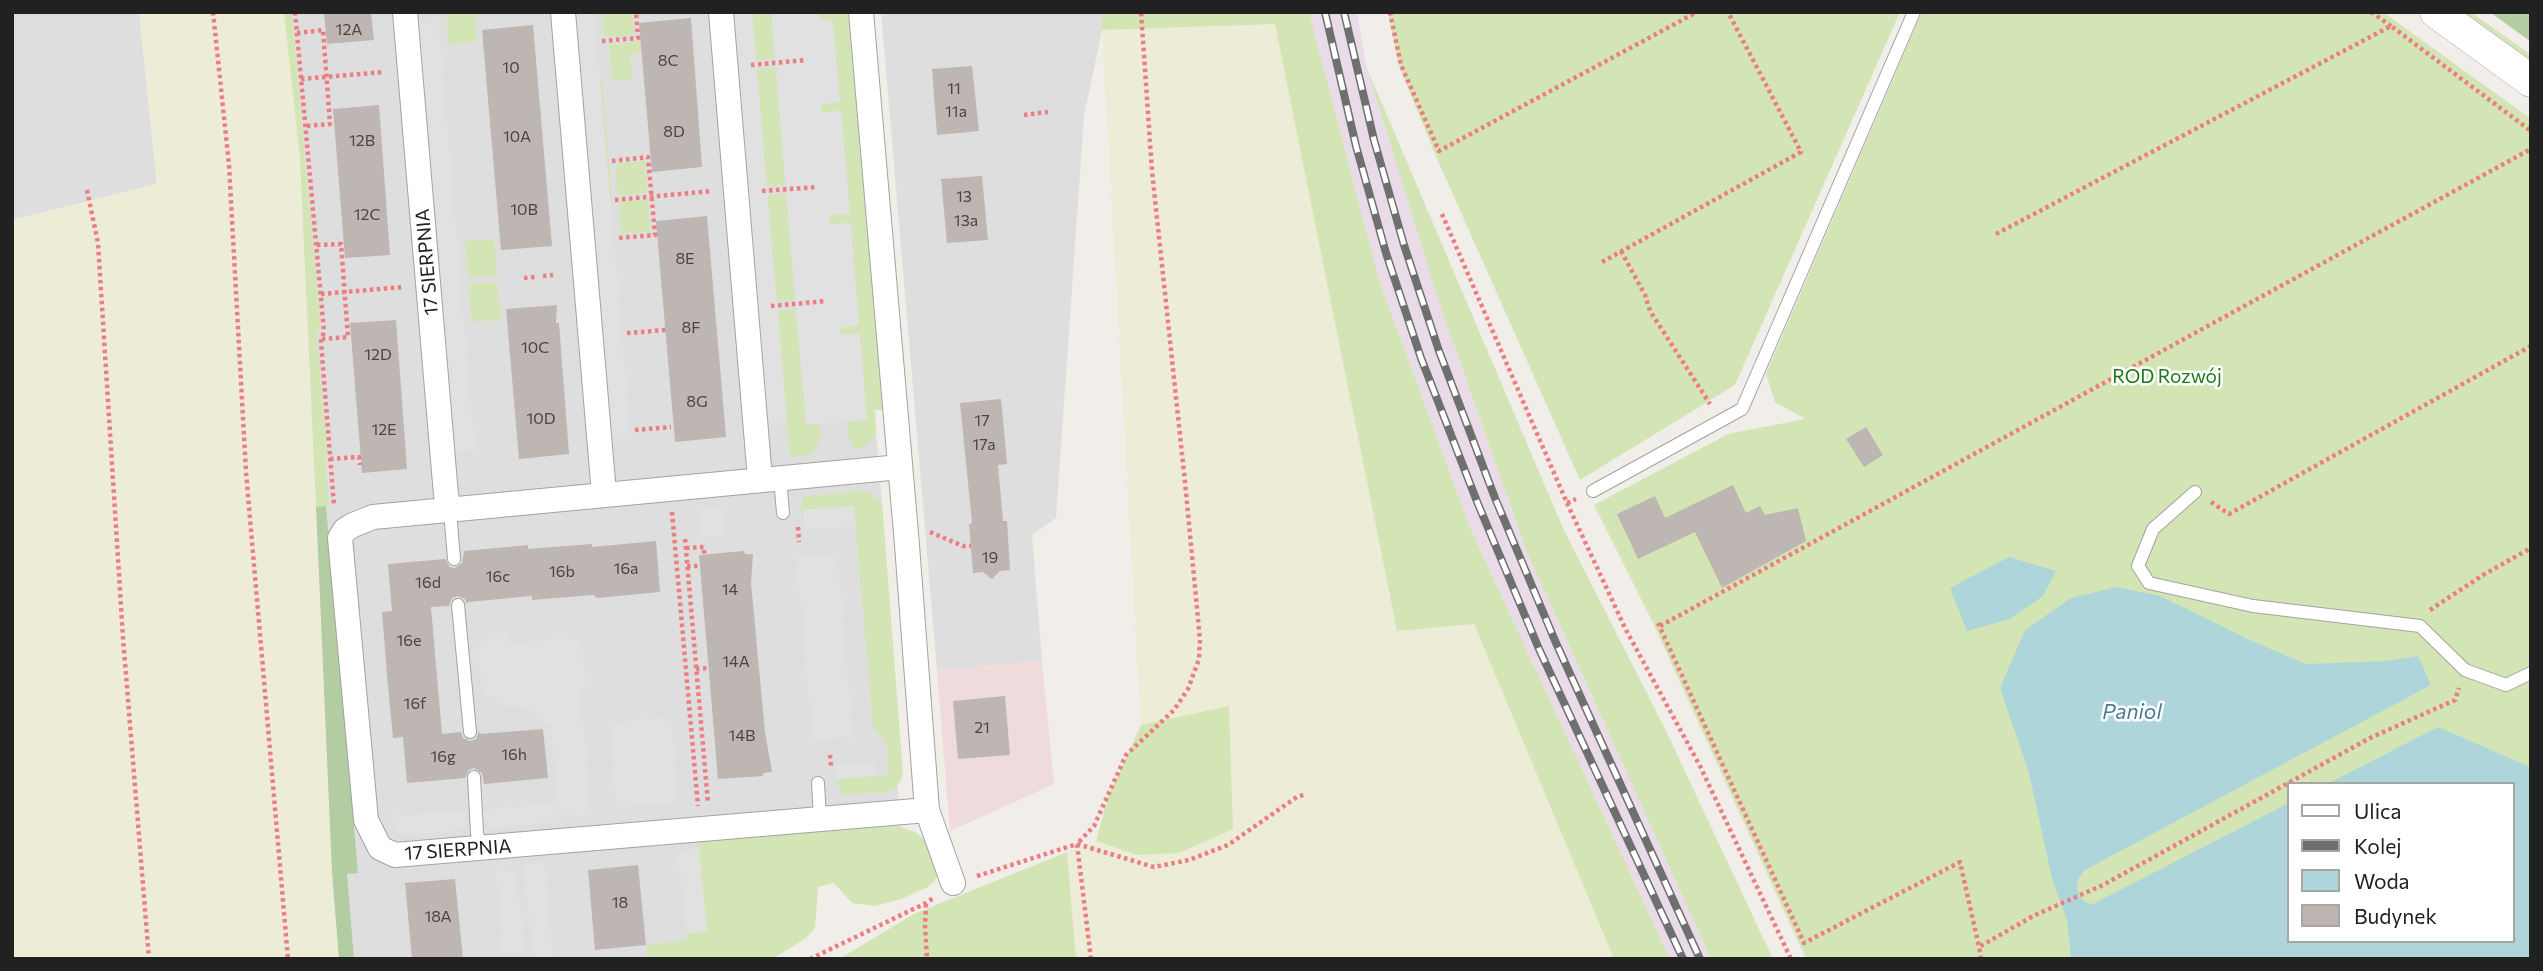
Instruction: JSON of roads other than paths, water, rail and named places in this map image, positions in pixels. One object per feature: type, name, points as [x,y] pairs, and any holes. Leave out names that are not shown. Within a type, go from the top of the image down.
[{"type":"street","name":"17 SIERPNIA","points":[[405,12],[446,495],[450,511]]},
{"type":"street","points":[[564,12],[604,494]]},
{"type":"street","points":[[721,12],[770,479]]},
{"type":"street","points":[[860,12],[927,810],[953,883]]},
{"type":"street","points":[[2436,12],[2531,81]]},
{"type":"street","name":"17 SIERPNIA","points":[[900,467],[373,517],[353,524],[340,538],[366,820],[380,848],[395,855],[927,810]]},
{"type":"lane","points":[[1592,491],[1742,409],[1914,12]]},
{"type":"lane","points":[[770,479],[783,513]]},
{"type":"lane","points":[[2195,492],[2153,529],[2138,566],[2149,583],[2253,606],[2420,626],[2465,670],[2506,685],[2531,673]]},
{"type":"lane","points":[[450,511],[454,559]]},
{"type":"lane","points":[[458,605],[470,732]]},
{"type":"lane","points":[[474,777],[477,833],[481,849]]},
{"type":"lane","points":[[818,783],[820,819]]},
{"type":"water","points":[[2009,557],[2056,571],[2043,596],[2010,619],[1967,631],[1950,588]]},
{"type":"water","name":"Paniol","points":[[2116,587],[2160,596],[2306,664],[2387,661],[2418,656],[2431,685],[2085,870],[2078,879],[2077,890],[2082,900],[2091,905],[2288,804],[2288,943],[2515,943],[2515,782],[2331,782],[2438,727],[2528,766],[2531,772],[2531,959],[2071,959],[2067,920],[2052,879],[2029,773],[2000,688],[2025,630],[2071,598]]},
{"type":"railway","points":[[1325,12],[1356,146],[1386,253],[1421,358],[1539,649],[1683,959]]},
{"type":"railway","points":[[1344,12],[1374,140],[1404,245],[1439,351],[1495,498],[1556,643],[1700,959]]},
{"type":"park label","name":"ROD Rozwój","points":[[2167,377]]}]
